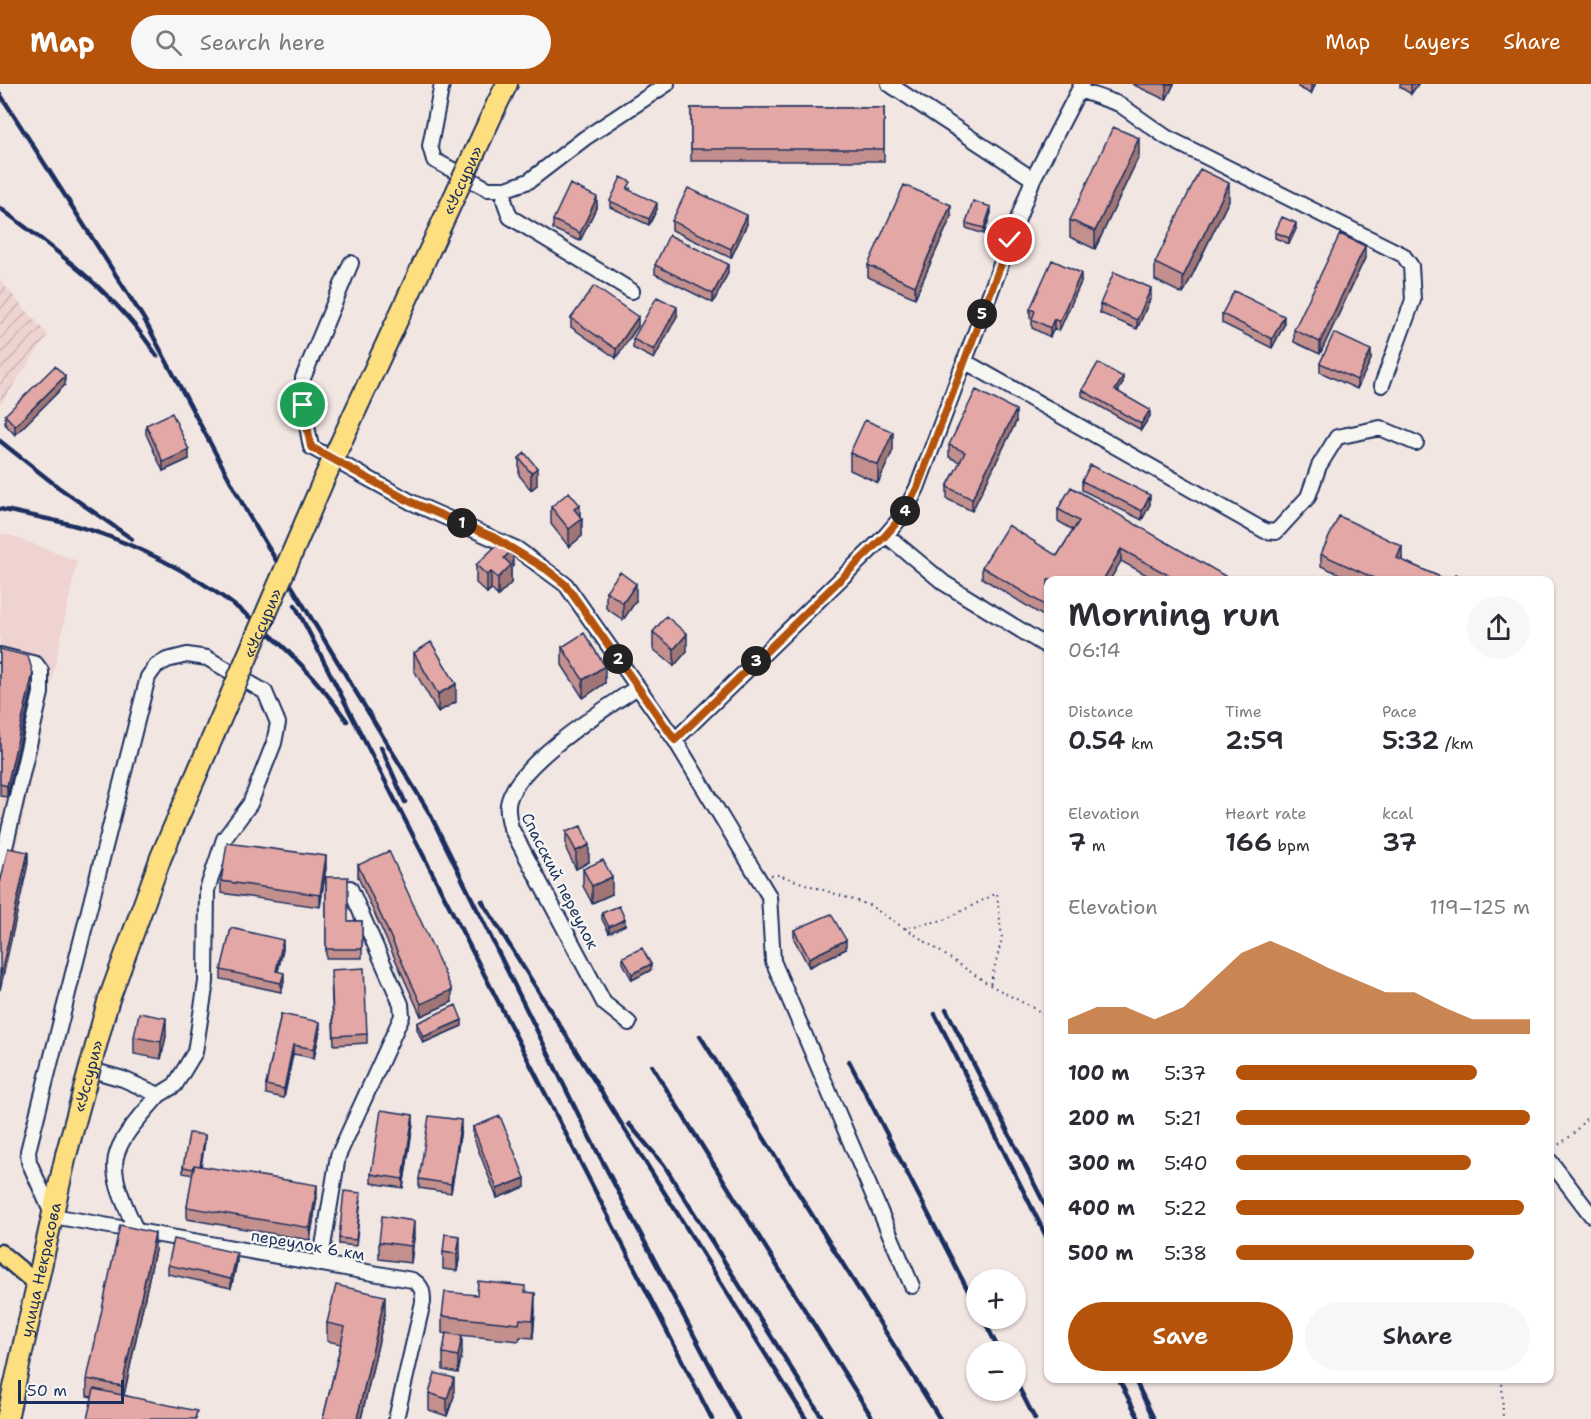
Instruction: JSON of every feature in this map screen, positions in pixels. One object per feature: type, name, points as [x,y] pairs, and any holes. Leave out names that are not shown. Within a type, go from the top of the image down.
[{"type":"highway","name":"«Уссури»","points":[[66,1155],[108,1002],[161,857],[324,478],[507,84]]},
{"type":"highway","name":"улица Некрасова","points":[[7,1419],[7,1385],[37,1284],[66,1155]]},
{"type":"main road","points":[[0,1253],[37,1284]]},
{"type":"street","points":[[442,84],[430,146],[434,160],[488,189],[506,189],[530,181],[585,138],[667,84]]},
{"type":"street","points":[[889,84],[1033,179]]},
{"type":"street","points":[[675,740],[886,535],[903,515],[917,488],[1033,179],[1081,87],[1119,104],[1166,137],[1402,255],[1411,266],[1413,300],[1382,385]]},
{"type":"street","points":[[506,189],[504,200],[510,217],[632,291]]},
{"type":"street","points":[[351,263],[303,378],[303,405],[311,447],[411,502],[517,549],[566,585],[636,688],[675,740],[769,896],[773,961],[912,1286]]},
{"type":"street","points":[[964,361],[1265,531],[1276,532],[1308,497],[1319,466],[1337,437],[1380,428],[1416,443]]},
{"type":"street","points":[[886,535],[944,583],[1044,646]]},
{"type":"street","points":[[0,655],[36,664],[41,671],[41,693],[0,869]]},
{"type":"street","points":[[53,1216],[29,1162],[28,1151],[148,677],[156,666],[187,655],[207,658],[265,692],[278,723],[274,743],[250,804],[224,839],[210,876],[207,890],[206,982],[195,1052],[175,1085],[159,1095],[122,1136],[116,1151],[114,1171],[121,1196],[137,1232]]},
{"type":"street","name":"Спасский переулок","points":[[629,1023],[604,1004],[511,828],[508,801],[524,776],[556,746],[636,688]]},
{"type":"street","points":[[320,1264],[338,1156],[402,1016],[401,1004],[351,888]]},
{"type":"street","points":[[88,1069],[123,1078],[159,1095]]},
{"type":"street","points":[[1554,1166],[1591,1215]]},
{"type":"street","name":"переулок 6 км","points":[[53,1216],[412,1280],[423,1291],[396,1419]]},
{"type":"path","points":[[757,876],[778,875],[869,905],[990,985],[1044,1014]]},
{"type":"path","points":[[904,928],[944,920],[997,892],[1002,938],[990,985]]},
{"type":"path","points":[[1554,1148],[1572,1135],[1591,1113]]},
{"type":"path","points":[[1502,1383],[1503,1419]]},
{"type":"shaded area","points":[[0,280],[48,335],[0,405]]},
{"type":"shaded area","points":[[0,534],[10,535],[77,561],[0,927]]},
{"type":"building","points":[[691,108],[884,108],[884,149],[691,149]]},
{"type":"building","points":[[1113,127],[1139,138],[1095,231],[1070,220]]},
{"type":"building","points":[[1200,169],[1229,183],[1183,277],[1155,263]]},
{"type":"building","points":[[621,177],[631,182],[627,189],[657,203],[649,219],[610,201]]},
{"type":"building","points":[[570,184],[597,197],[580,233],[553,220]]},
{"type":"building","points":[[904,185],[951,205],[915,286],[868,265]]},
{"type":"building","points":[[688,188],[747,215],[731,249],[672,221]]},
{"type":"building","points":[[973,201],[991,207],[984,228],[966,223]]},
{"type":"building","points":[[1282,217],[1296,223],[1289,238],[1275,232]]},
{"type":"building","points":[[1340,234],[1365,246],[1320,342],[1294,330]]},
{"type":"building","points":[[669,235],[728,264],[713,294],[655,265]]},
{"type":"building","points":[[1052,260],[1081,273],[1059,322],[1054,319],[1050,328],[1032,319],[1035,311],[1030,309]]},
{"type":"building","points":[[1114,272],[1151,288],[1137,320],[1100,304]]},
{"type":"building","points":[[594,286],[638,317],[616,349],[571,318]]},
{"type":"building","points":[[1234,291],[1284,316],[1272,339],[1222,314]]},
{"type":"building","points":[[657,297],[677,307],[654,350],[633,339]]},
{"type":"building","points":[[1334,333],[1371,350],[1357,380],[1320,363]]},
{"type":"building","points":[[1098,363],[1123,377],[1115,390],[1150,410],[1141,424],[1082,390]]},
{"type":"building","points":[[55,366],[65,376],[15,426],[5,415]]},
{"type":"building","points":[[976,390],[1016,410],[972,499],[947,487],[965,452],[949,445]]},
{"type":"building","points":[[172,413],[189,450],[163,462],[146,425]]},
{"type":"building","points":[[865,420],[893,432],[878,465],[850,453]]},
{"type":"building","points":[[525,453],[537,468],[531,473],[519,458]]},
{"type":"building","points":[[1090,465],[1150,495],[1142,511],[1082,481]]},
{"type":"building","points":[[1071,487],[1225,576],[1170,576],[1121,549],[1105,576],[1044,576],[1044,605],[982,567],[1008,525],[1057,556],[1079,521],[1058,509]]},
{"type":"building","points":[[569,492],[580,505],[574,509],[582,519],[569,529],[551,507]]},
{"type":"building","points":[[1339,516],[1402,546],[1397,558],[1438,576],[1369,576],[1321,554]]},
{"type":"building","points":[[503,539],[513,549],[504,558],[511,565],[498,578],[491,572],[487,575],[476,565]]},
{"type":"building","points":[[620,572],[636,584],[623,603],[606,591]]},
{"type":"building","points":[[666,616],[687,634],[674,649],[653,632]]},
{"type":"building","points":[[584,633],[605,666],[583,680],[562,647]]},
{"type":"building","points":[[431,642],[456,684],[438,694],[414,653]]},
{"type":"building","points":[[0,649],[28,656],[33,673],[7,786],[0,784]]},
{"type":"building","points":[[581,826],[589,845],[576,851],[566,832]]},
{"type":"building","points":[[227,843],[326,856],[320,895],[221,881]]},
{"type":"building","points":[[8,848],[28,852],[0,978],[0,884]]},
{"type":"building","points":[[389,851],[452,990],[421,1004],[358,865]]},
{"type":"building","points":[[603,860],[612,877],[592,886],[583,869]]},
{"type":"building","points":[[326,877],[348,877],[348,921],[362,921],[362,949],[326,949]]},
{"type":"building","points":[[619,906],[625,919],[609,927],[602,913]]},
{"type":"building","points":[[831,914],[846,940],[809,958],[794,930]]},
{"type":"building","points":[[231,928],[283,940],[276,971],[284,973],[281,983],[221,970]]},
{"type":"building","points":[[642,948],[651,964],[632,974],[623,957]]},
{"type":"building","points":[[364,968],[367,1034],[334,1036],[331,970]]},
{"type":"building","points":[[456,1005],[462,1020],[423,1037],[417,1023]]},
{"type":"building","points":[[139,1013],[166,1018],[161,1042],[134,1037]]},
{"type":"building","points":[[281,1014],[320,1022],[314,1049],[293,1045],[284,1089],[266,1085]]},
{"type":"building","points":[[381,1110],[413,1115],[403,1179],[371,1174]]},
{"type":"building","points":[[429,1116],[461,1120],[451,1184],[419,1179]]},
{"type":"building","points":[[500,1116],[525,1178],[497,1189],[473,1127]]},
{"type":"building","points":[[189,1133],[205,1135],[200,1166],[194,1165],[194,1169],[183,1167]]},
{"type":"building","points":[[194,1165],[317,1185],[310,1228],[187,1207]]},
{"type":"building","points":[[344,1191],[361,1193],[356,1240],[339,1238]]},
{"type":"building","points":[[382,1216],[414,1221],[411,1246],[379,1242]]},
{"type":"building","points":[[120,1225],[155,1233],[122,1386],[87,1379]]},
{"type":"building","points":[[445,1234],[460,1236],[457,1254],[443,1252]]},
{"type":"building","points":[[174,1239],[237,1253],[231,1279],[168,1265]]},
{"type":"building","points":[[478,1281],[525,1286],[525,1292],[535,1293],[533,1320],[520,1319],[519,1324],[442,1316],[445,1292],[477,1295]]},
{"type":"building","points":[[336,1285],[385,1296],[357,1419],[323,1419],[345,1327],[327,1323]]},
{"type":"building","points":[[446,1333],[462,1336],[458,1356],[443,1353]]},
{"type":"building","points":[[435,1373],[454,1378],[447,1399],[429,1393]]},
{"type":"building","points":[[94,1389],[197,1411],[195,1419],[87,1419]]},
{"type":"railway","points":[[0,94],[144,319],[248,514],[430,814],[589,1136],[738,1419]]},
{"type":"railway","points":[[0,208],[64,257],[105,293],[124,313],[157,356]]},
{"type":"railway","points":[[0,441],[58,487],[132,539]]},
{"type":"railway","points":[[0,509],[97,532],[179,569],[242,611],[272,636],[299,662],[347,721]]},
{"type":"railway","points":[[295,605],[712,1419]]},
{"type":"railway","points":[[381,747],[405,802]]},
{"type":"railway","points":[[482,901],[806,1419]]},
{"type":"railway","points":[[946,1009],[1044,1203]]},
{"type":"railway","points":[[935,1014],[1044,1232]]},
{"type":"railway","points":[[700,1036],[940,1419]]},
{"type":"railway","points":[[849,1061],[966,1287]]},
{"type":"railway","points":[[652,1066],[873,1419]]},
{"type":"railway","points":[[629,1124],[664,1165],[823,1419]]},
{"type":"railway","points":[[988,1329],[994,1341]]},
{"type":"railway","points":[[1121,1383],[1139,1419]]},
{"type":"railway","points":[[1136,1383],[1154,1419]]},
{"type":"railway","points":[[1026,1401],[1035,1419]]},
{"type":"route","points":[[303,405],[311,447],[411,502],[517,549],[566,585],[636,688],[675,740],[886,535],[903,515],[917,488],[1010,240]]}]
